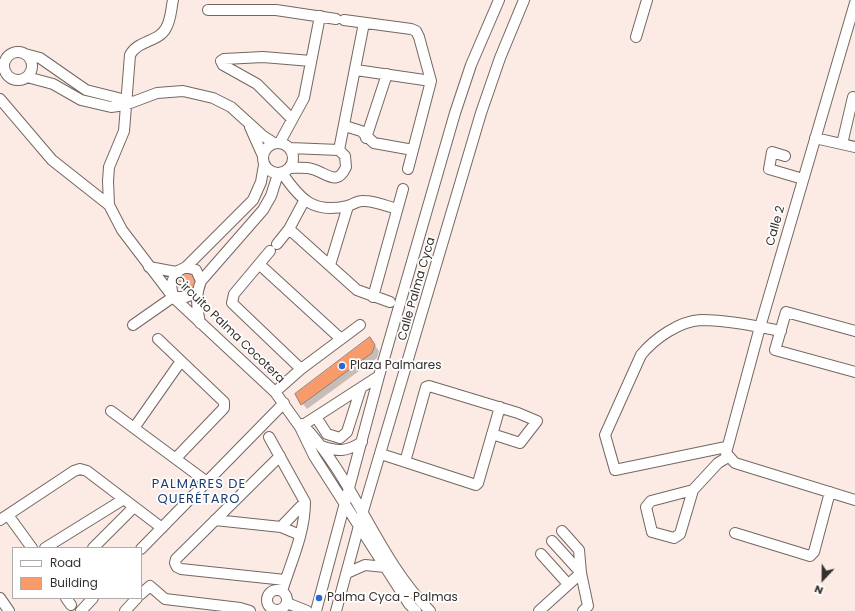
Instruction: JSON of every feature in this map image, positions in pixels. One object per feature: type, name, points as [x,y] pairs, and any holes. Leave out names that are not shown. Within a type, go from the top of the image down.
[{"type":"street","points":[[109,205],[109,167],[124,131],[130,56],[137,46],[162,34],[167,27],[173,0]]},
{"type":"street","name":"Calle Palma Cyca","points":[[316,611],[379,376],[457,106],[471,65],[499,0]]},
{"type":"street","name":"Calle Palma Cyca","points":[[336,611],[363,511],[481,113],[500,58],[524,0]]},
{"type":"street","points":[[636,37],[647,0]]},
{"type":"street","name":"Calle 2","points":[[728,457],[726,447],[855,2]]},
{"type":"street","points":[[208,10],[276,10],[416,31],[431,81],[408,169]]},
{"type":"street","points":[[149,267],[176,272],[186,267],[253,200],[261,182],[265,150],[277,143],[304,98],[320,16]]},
{"type":"street","points":[[248,122],[268,169],[284,171],[311,169],[334,178],[340,176],[346,167],[345,156],[340,147],[364,23]]},
{"type":"street","points":[[127,102],[86,90],[40,58],[25,54],[14,53],[10,55],[6,58],[2,69],[9,77],[13,79],[23,79],[27,77],[53,84],[81,100],[111,107],[157,93],[183,91],[213,98],[231,107],[263,136],[290,148],[340,147]]},
{"type":"street","points":[[25,54],[30,58],[32,65],[31,71],[27,77]]},
{"type":"street","points":[[292,119],[257,84],[223,65],[221,61],[224,59],[263,57],[311,61]]},
{"type":"street","points":[[356,70],[431,81]]},
{"type":"street","points":[[366,138],[387,74]]},
{"type":"street","points":[[842,144],[853,98]]},
{"type":"street","points":[[0,99],[52,160],[109,205]]},
{"type":"street","points":[[345,126],[361,131],[366,138],[374,143],[413,150]]},
{"type":"street","points":[[815,138],[855,147]]},
{"type":"street","points":[[200,323],[197,307],[197,292],[201,281],[263,210],[284,171],[294,161],[290,148]]},
{"type":"street","points":[[785,156],[772,152],[769,169],[803,179]]},
{"type":"street","points":[[284,171],[293,189],[304,201],[330,208],[348,206],[363,200],[396,209]]},
{"type":"street","points":[[373,297],[396,209],[403,190]]},
{"type":"street","points":[[302,369],[232,303],[234,294],[289,229],[304,201]]},
{"type":"street","name":"Circuito Palma Cocotera","points":[[109,205],[122,230],[173,297],[275,392],[301,426],[321,446],[363,511],[391,562],[417,598],[430,611]]},
{"type":"street","points":[[330,265],[348,206]]},
{"type":"street","points":[[289,229],[360,292],[390,302]]},
{"type":"street","points":[[259,264],[340,339]]},
{"type":"street","points":[[186,267],[196,270],[201,281]]},
{"type":"street","points":[[173,297],[171,285],[176,272]]},
{"type":"street","points":[[133,325],[173,297],[186,297],[197,292]]},
{"type":"street","points":[[855,331],[786,312],[775,350],[855,372]]},
{"type":"street","points":[[726,447],[615,470],[605,435],[641,355],[649,346],[663,335],[686,324],[700,320],[781,331]]},
{"type":"street","points":[[275,392],[340,339],[360,325]]},
{"type":"street","points":[[158,340],[224,402],[225,406],[176,458]]},
{"type":"street","points":[[134,428],[181,362]]},
{"type":"street","points":[[301,426],[379,376]]},
{"type":"street","points":[[405,462],[426,387],[500,407],[537,419],[537,422],[520,443],[492,434]]},
{"type":"street","points":[[316,417],[327,434],[340,438],[347,432],[361,388]]},
{"type":"street","points":[[142,548],[207,482],[286,407]]},
{"type":"street","points":[[381,454],[476,485],[478,483],[500,407]]},
{"type":"street","points":[[111,412],[207,482]]},
{"type":"street","name":"Circuito Palma Cocotera","points":[[301,426],[314,456],[416,611]]},
{"type":"street","points":[[269,437],[305,502],[305,513],[300,535],[282,591]]},
{"type":"street","points":[[321,446],[336,451],[352,449],[362,442]]},
{"type":"street","points":[[280,456],[176,559],[175,563],[177,567],[181,569],[285,580]]},
{"type":"street","points":[[693,490],[651,501],[646,507],[652,532],[674,538],[680,534],[693,490],[718,463],[728,457],[735,463],[855,500]]},
{"type":"street","points":[[31,547],[4,517],[74,471],[80,469],[87,471],[162,528]]},
{"type":"street","points":[[735,533],[810,556],[814,552],[830,492]]},
{"type":"street","points":[[47,547],[124,499]]},
{"type":"street","points":[[280,526],[305,502]]},
{"type":"street","points":[[94,547],[134,507]]},
{"type":"street","points":[[216,520],[280,526],[300,535]]},
{"type":"street","points":[[562,531],[579,550],[581,573],[588,606],[583,611]]},
{"type":"street","points":[[552,541],[581,573]]},
{"type":"street","points":[[541,554],[568,584]]},
{"type":"street","points":[[347,573],[365,565],[386,567]]},
{"type":"street","points":[[539,611],[581,573]]},
{"type":"street","points":[[142,593],[150,586],[165,600],[240,608],[250,611]]},
{"type":"street","points":[[286,606],[287,598],[282,591],[276,590],[268,596],[265,609],[279,610],[286,606],[307,611]]},
{"type":"street","points":[[0,598],[9,611]]},
{"type":"street","points":[[81,611],[92,599]]},
{"type":"street","points":[[124,611],[136,599]]},
{"type":"street","points":[[286,606],[294,611]]},
{"type":"shaded area","points":[[187,271],[196,275],[196,288],[187,292],[178,287],[177,279],[180,275]]},
{"type":"building","name":"Plaza Palmares","points":[[370,337],[375,345],[372,353],[301,405],[295,394]]},
{"type":"place","name":"Plaza Palmares","points":[[342,366]]},
{"type":"place","name":"Palma Cyca - Palmas","points":[[319,598]]},
{"type":"district","name":"PALMARES DE QUERÉTARO","points":[[199,492]]}]
